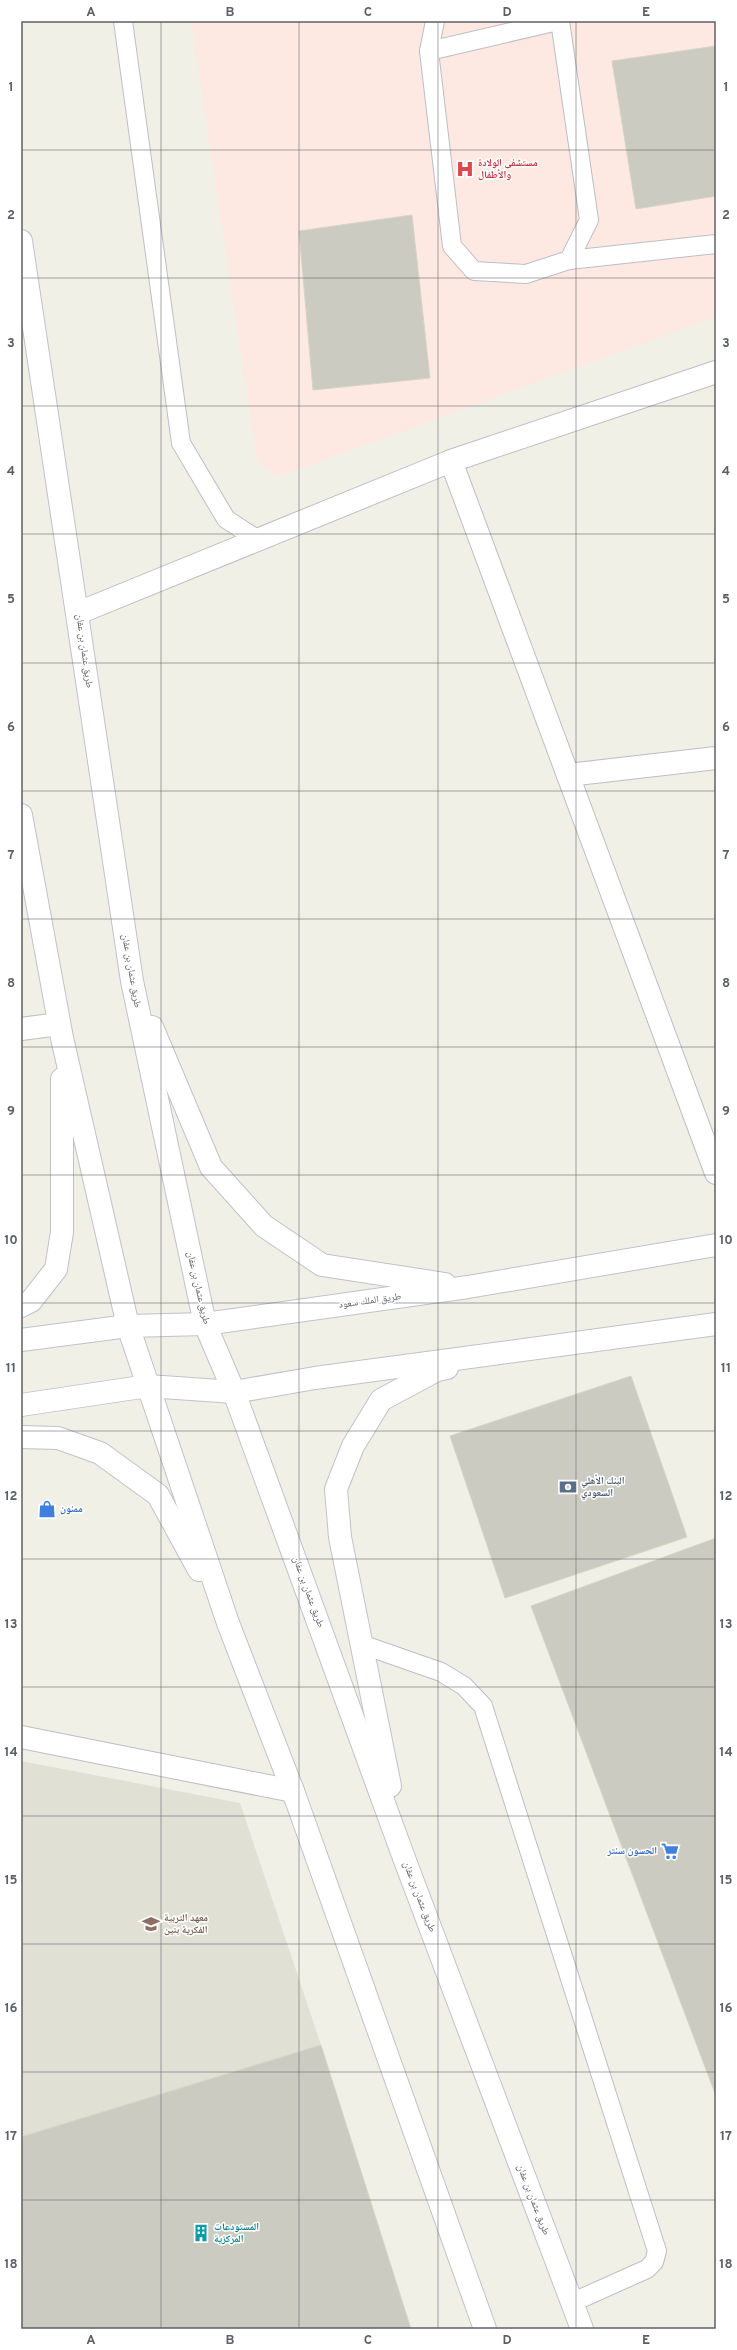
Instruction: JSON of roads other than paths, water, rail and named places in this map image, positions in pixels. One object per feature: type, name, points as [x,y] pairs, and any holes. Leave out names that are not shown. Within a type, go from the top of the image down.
[{"type":"main road","name":"طريق عثمان بن عفان","points":[[21,241],[78,612],[132,981],[205,1324],[234,1392],[404,1858],[582,2329]]},
{"type":"main road","points":[[78,612],[451,462],[716,372]]},
{"type":"main road","points":[[451,462],[716,1173]]},
{"type":"main road","points":[[568,775],[716,758]]},
{"type":"main road","points":[[21,815],[60,1031],[128,1326],[228,1622],[292,1790],[485,2329]]},
{"type":"main road","points":[[132,981],[211,1167],[264,1226],[322,1265],[468,1287]]},
{"type":"main road","points":[[21,1029],[60,1031]]},
{"type":"main road","points":[[21,1306],[31,1301],[56,1269],[62,1232],[60,1031]]},
{"type":"main road","name":"طريق الملك سعود","points":[[21,1340],[128,1326],[205,1324],[468,1287],[716,1245]]},
{"type":"main road","points":[[21,1405],[148,1386],[234,1392],[315,1378],[716,1324]]},
{"type":"main road","points":[[404,1858],[340,1537],[336,1489],[353,1446],[381,1400],[437,1370],[528,1350]]},
{"type":"main road","points":[[21,1437],[58,1438],[100,1453],[158,1495],[228,1622]]},
{"type":"main road","points":[[21,1738],[292,1790]]},
{"type":"lane","points":[[123,21],[181,443],[226,519],[258,540]]},
{"type":"lane","points":[[435,21],[429,51],[452,246],[474,271],[526,274],[569,260],[716,244]]},
{"type":"lane","points":[[429,51],[559,21],[589,220],[569,260]]},
{"type":"lane","points":[[361,1644],[441,1672],[464,1686],[483,1706],[657,2251],[654,2262],[647,2269],[571,2303]]},
{"type":"place","name":"مستشفى الولادة والأطفال","points":[[465,169]]},
{"type":"place","name":"البنك الأهلي السعودي","points":[[568,1487]]},
{"type":"place","name":"ممنون","points":[[47,1509]]},
{"type":"place","name":"الحسون سنتر","points":[[670,1851]]},
{"type":"place","name":"معهد التربية الفكرية بنين","points":[[151,1924]]},
{"type":"place","name":"المستودعات المركزية","points":[[201,2233]]}]
